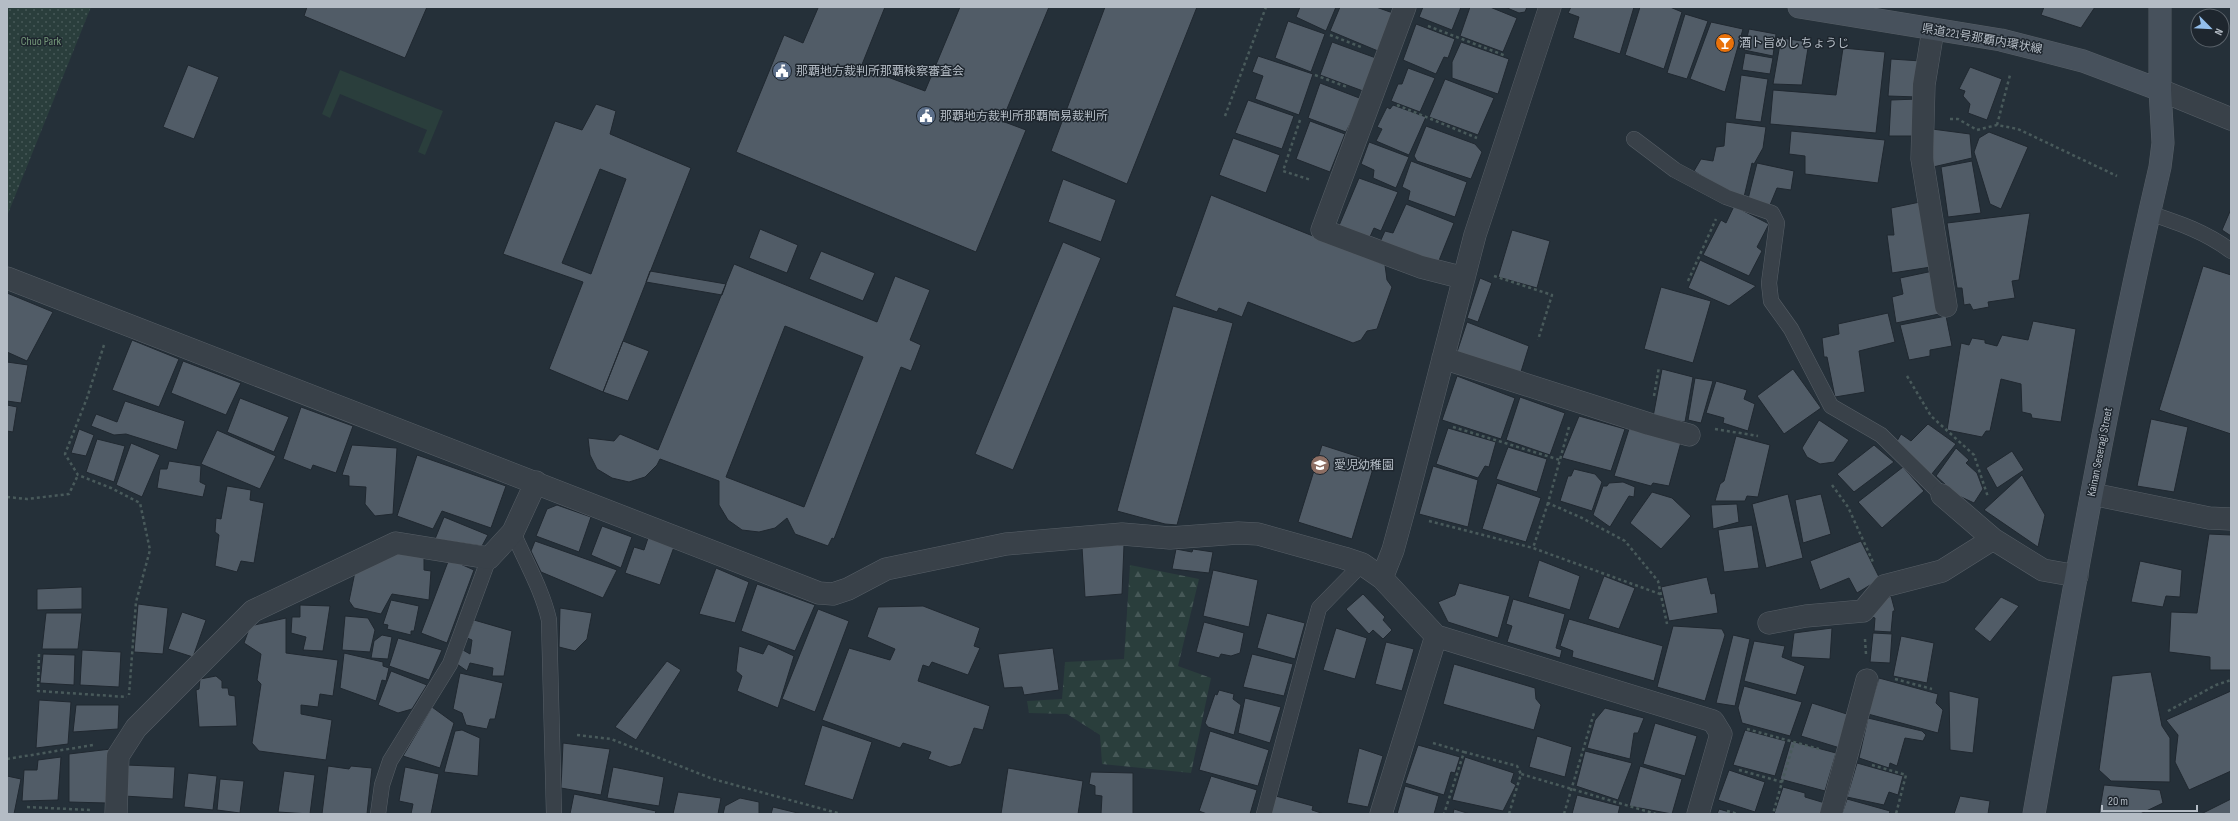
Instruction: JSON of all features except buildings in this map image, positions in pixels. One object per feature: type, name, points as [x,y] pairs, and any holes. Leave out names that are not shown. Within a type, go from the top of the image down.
[{"type":"main road","name":"県道221号那覇内環状線","points":[[1799,7],[2001,40],[2057,53],[2083,61],[2160,90]]},
{"type":"main road","name":"Kainan Seseragi Street","points":[[2034,814],[2092,494],[2149,213],[2160,167],[2163,143],[2160,90],[2160,7]]},
{"type":"street","points":[[1382,578],[1393,550],[1465,272],[1550,7]]},
{"type":"street","points":[[1403,11],[1322,230],[1421,268],[1465,272]]},
{"type":"street","points":[[1933,30],[1924,85],[1922,159],[1946,306]]},
{"type":"street","points":[[2160,90],[2231,119]]},
{"type":"street","points":[[7,278],[819,593],[833,594],[848,589],[886,569],[1006,544],[1122,534],[1170,538],[1238,533],[1258,534],[1362,564],[1382,578],[1436,636],[1713,721],[1721,734],[1698,814]]},
{"type":"street","points":[[1443,358],[1649,424],[1689,435]]},
{"type":"street","points":[[116,813],[118,756],[136,728],[254,611],[396,542],[489,558],[514,532],[536,482]]},
{"type":"street","points":[[2092,494],[2209,518],[2231,519]]},
{"type":"street","points":[[1942,495],[1993,539],[2043,570],[2077,576]]},
{"type":"street","points":[[1768,623],[1806,616],[1863,611],[1884,586],[1942,571],[1993,539]]},
{"type":"street","points":[[1381,814],[1436,636]]},
{"type":"street","points":[[1831,814],[1867,676]]},
{"type":"lane","points":[[1634,138],[1675,170],[1726,197],[1772,213],[1777,223],[1769,283],[1771,301],[1791,329],[1831,406],[1881,436],[1942,495]]},
{"type":"lane","points":[[2149,213],[2190,227],[2216,240],[2231,251]]},
{"type":"lane","points":[[514,532],[528,569],[545,601],[549,620],[554,814]]},
{"type":"lane","points":[[378,814],[382,785],[390,761],[450,664],[489,558]]},
{"type":"lane","points":[[1264,814],[1319,608],[1362,564]]},
{"type":"path","points":[[1225,116],[1266,7]]},
{"type":"path","points":[[1403,11],[1531,65]]},
{"type":"path","points":[[1330,35],[1386,56]]},
{"type":"path","points":[[1315,75],[1424,114],[1504,149]]},
{"type":"path","points":[[1997,125],[2010,75]]},
{"type":"path","points":[[1942,119],[1958,119],[1977,130],[1997,125],[2018,129],[2117,176]]},
{"type":"path","points":[[1300,120],[1282,171],[1337,188]]},
{"type":"path","points":[[1688,281],[1726,197]]},
{"type":"path","points":[[1465,272],[1552,295],[1538,340]]},
{"type":"path","points":[[39,654],[38,691],[129,697],[136,602],[150,550],[140,503],[111,488],[78,475],[65,454],[87,398],[113,319]]},
{"type":"path","points":[[1907,376],[1931,416],[1974,455],[1988,496],[1970,519]]},
{"type":"path","points":[[1533,548],[1548,503],[1576,401]]},
{"type":"path","points":[[1427,420],[1560,460]]},
{"type":"path","points":[[1689,435],[1697,426],[1758,436]]},
{"type":"path","points":[[7,497],[27,499],[69,494],[78,475]]},
{"type":"path","points":[[1832,485],[1848,507],[1884,586]]},
{"type":"path","points":[[1548,503],[1582,518],[1625,541],[1658,581],[1667,624]]},
{"type":"path","points":[[1402,515],[1533,548],[1660,594]]},
{"type":"path","points":[[1863,611],[1867,676],[1932,689]]},
{"type":"path","points":[[2168,711],[2216,685],[2231,680]]},
{"type":"path","points":[[1564,814],[1602,687]]},
{"type":"path","points":[[552,732],[611,739],[713,779],[840,814]]},
{"type":"path","points":[[1406,735],[1517,766],[1521,774],[1509,814]]},
{"type":"path","points":[[7,759],[108,742],[124,747]]},
{"type":"path","points":[[1773,814],[1794,742]]},
{"type":"path","points":[[1444,814],[1464,752]]},
{"type":"path","points":[[1714,762],[1782,782]]},
{"type":"path","points":[[1521,774],[1656,814]]},
{"type":"path","points":[[27,807],[116,813]]},
{"type":"green space","name":"Chuo Park","points":[[7,7],[91,7],[7,216]]},
{"type":"green space","points":[[340,70],[443,111],[425,155],[418,152],[427,130],[340,94],[330,118],[322,114]]},
{"type":"green space","points":[[1130,565],[1199,579],[1178,666],[1211,678],[1191,773],[1102,764],[1100,735],[1067,714],[1029,713],[1027,701],[1062,699],[1065,662],[1124,659]]},
{"type":"place","name":"酒ト旨めし ちょうじ","points":[[1725,43]]},
{"type":"place","name":"那覇地方裁判所那覇検察審査会","points":[[782,71]]},
{"type":"place","name":"那覇地方裁判所那覇簡易裁判所","points":[[926,116]]},
{"type":"place","name":"愛児幼稚園","points":[[1320,465]]}]
